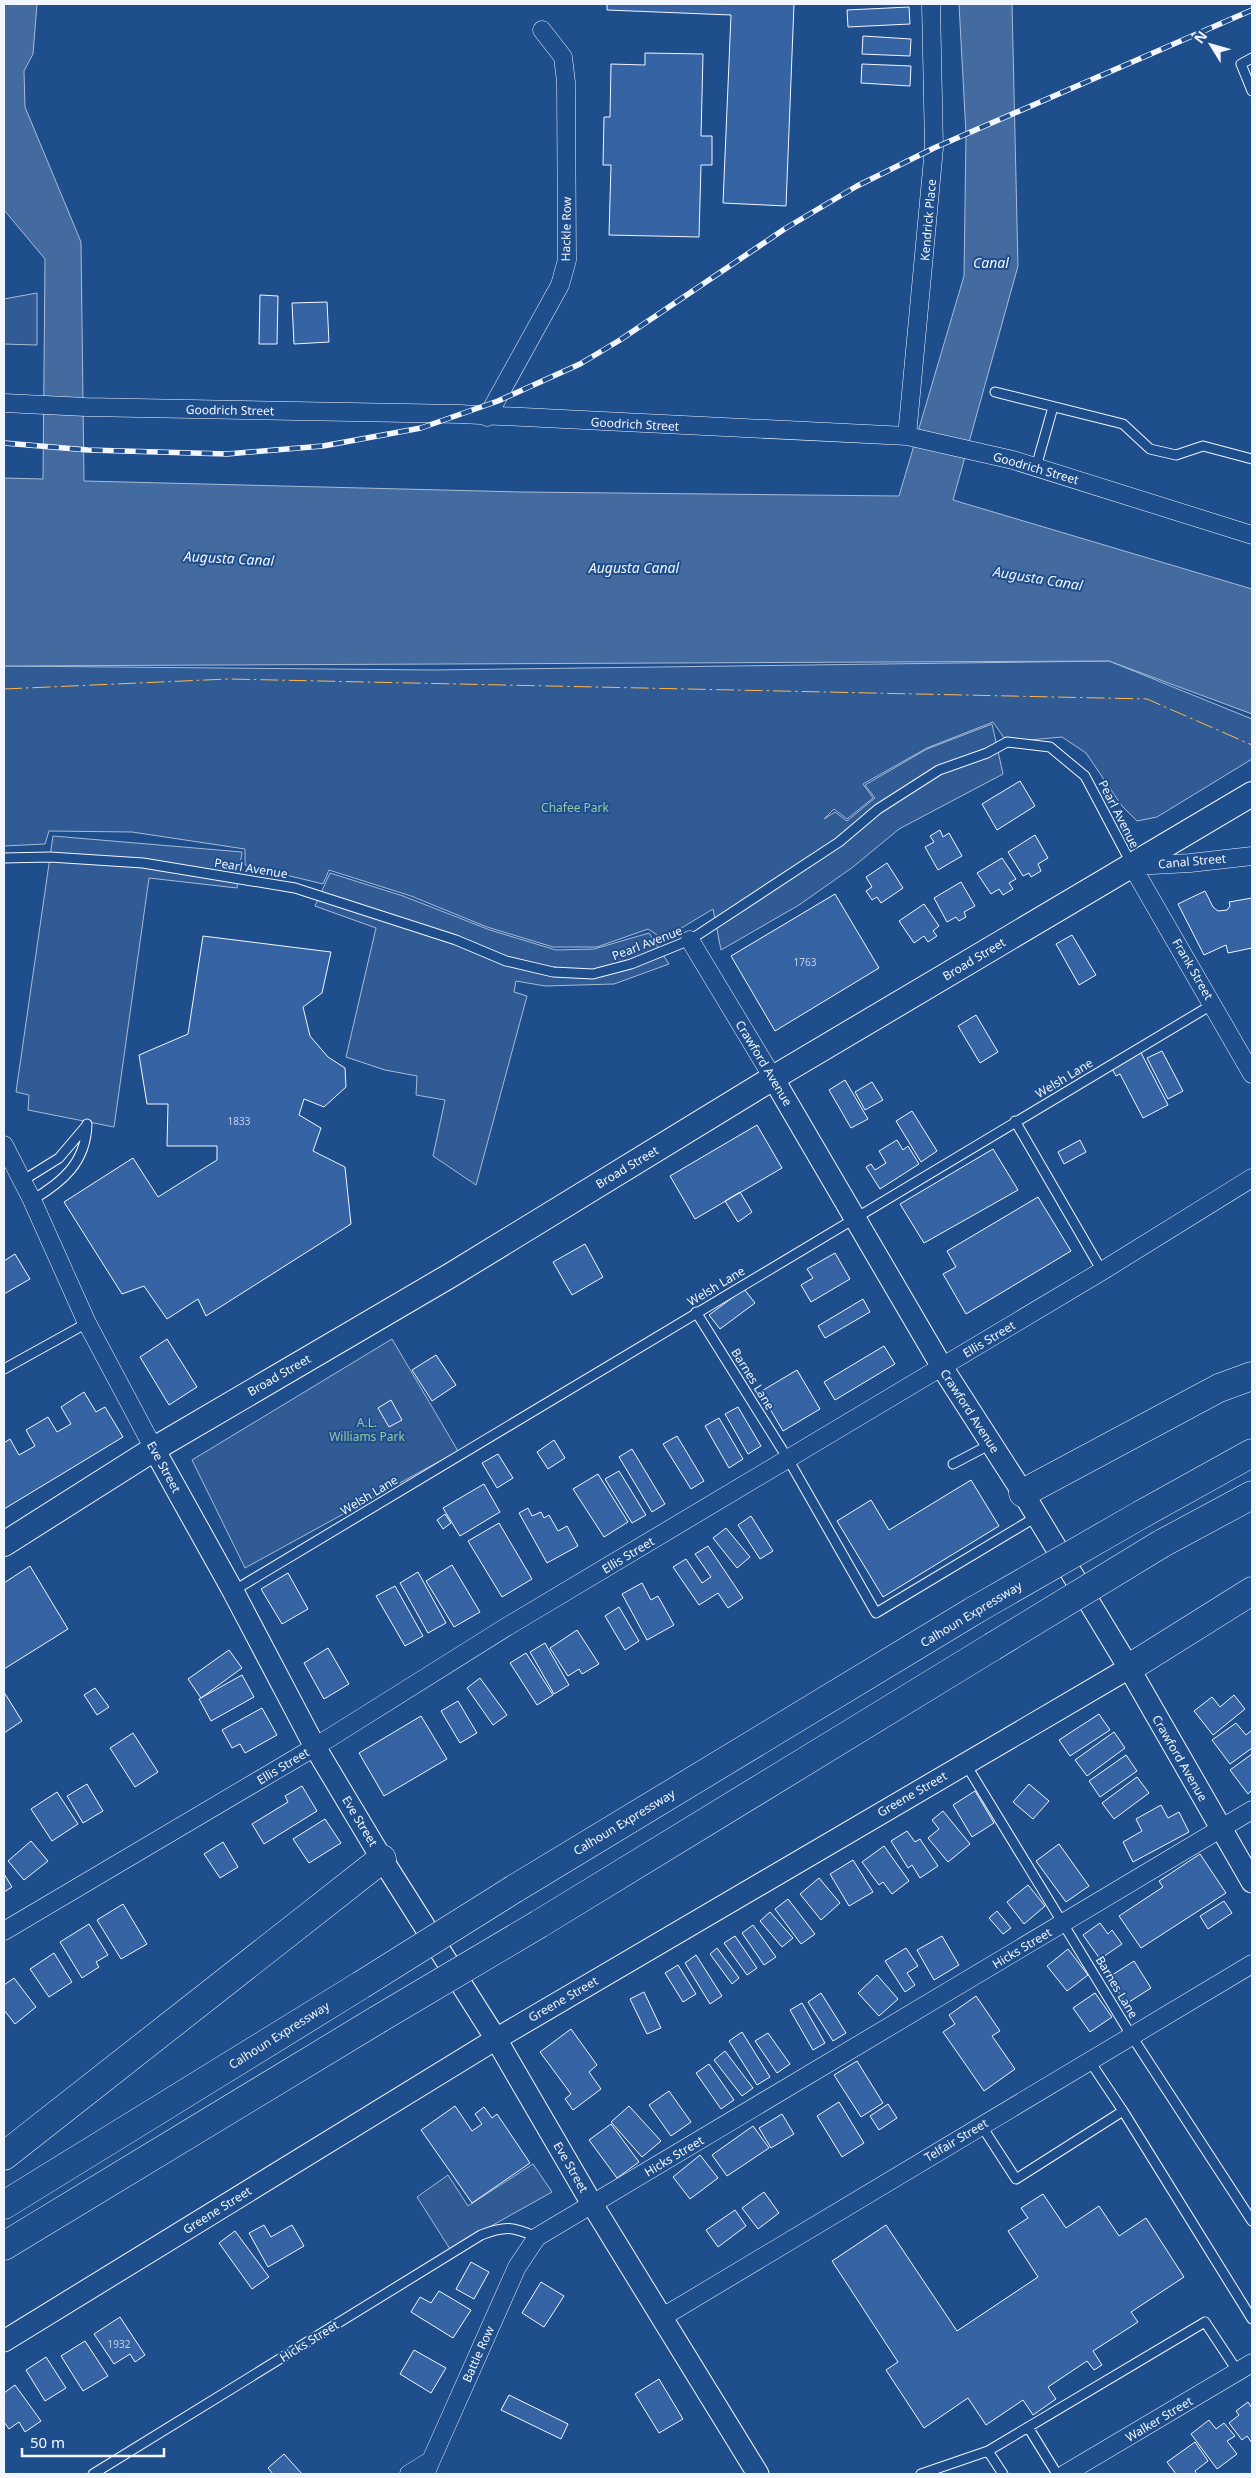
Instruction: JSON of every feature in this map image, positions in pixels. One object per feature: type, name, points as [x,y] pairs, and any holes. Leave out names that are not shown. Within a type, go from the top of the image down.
[{"type":"highway","points":[[1023,1493],[1219,1388],[1252,1376]]},
{"type":"highway","name":"Calhoun Expressway","points":[[4,2205],[514,1889],[975,1610],[1252,1453]]},
{"type":"highway","points":[[4,2246],[539,1924],[1161,1544],[1252,1494]]},
{"type":"highway","points":[[1129,1668],[1252,1591]]},
{"type":"highway","points":[[4,2156],[382,1859]]},
{"type":"main road","name":"Broad Street","points":[[4,1544],[154,1449],[451,1275],[773,1078],[1252,794]]},
{"type":"street","name":"Kendrick Place","points":[[908,437],[934,148],[931,4]]},
{"type":"street","name":"Hackle Row","points":[[487,417],[560,285],[567,260],[566,82],[563,57],[542,30]]},
{"type":"street","name":"Goodrich Street","points":[[4,402],[36,406],[450,414],[908,437],[979,452],[1036,467],[1252,535]]},
{"type":"street","name":"Canal Street","points":[[1132,866],[1190,863],[1252,856]]},
{"type":"street","name":"Frank Street","points":[[1132,866],[1252,1074]]},
{"type":"street","name":"Crawford Avenue","points":[[690,940],[942,1367],[1023,1493],[1129,1668],[1252,1882]]},
{"type":"street","name":"Eve Street","points":[[4,1145],[32,1200],[87,1322],[315,1746],[382,1859],[496,2039],[592,2204],[758,2474]]},
{"type":"street","name":"Ellis Street","points":[[4,1930],[315,1746],[508,1626],[1102,1271],[1252,1178]]},
{"type":"street","name":"Greene Street","points":[[4,2341],[496,2039],[1129,1668]]},
{"type":"street","name":"Hicks Street","points":[[537,2237],[1252,1810]]},
{"type":"street","name":"Telfair Street","points":[[661,2318],[1252,1964]]},
{"type":"street","name":"Battle Row","points":[[428,2468],[517,2267],[537,2237]]},
{"type":"street","name":"Walker Street","points":[[1065,2474],[1245,2368]]},
{"type":"street","points":[[409,2474],[428,2468]]},
{"type":"lane","points":[[1252,58],[1241,64],[1252,92]]},
{"type":"lane","points":[[995,392],[1122,424],[1150,449],[1176,455],[1203,446],[1252,459]]},
{"type":"lane","points":[[1036,467],[1053,407]]},
{"type":"lane","name":"Pearl Avenue","points":[[4,858],[50,857],[144,863],[295,888],[456,940],[506,961],[553,972],[593,974],[631,964],[690,940],[839,842],[878,809],[939,770],[987,753],[1007,742],[1050,747],[1086,776],[1132,866]]},
{"type":"lane","name":"Welsh Lane","points":[[233,1591],[1213,1004]]},
{"type":"lane","points":[[1015,1121],[1102,1271]]},
{"type":"lane","points":[[22,1181],[59,1158],[87,1124],[87,1140],[79,1161],[51,1188],[32,1200]]},
{"type":"lane","name":"Barnes Lane","points":[[696,1312],[788,1459],[876,1613],[1036,1517]]},
{"type":"lane","points":[[4,1369],[87,1322]]},
{"type":"lane","points":[[952,1464],[991,1443]]},
{"type":"lane","name":"Barnes Lane","points":[[965,1763],[1131,2035],[1252,2221]]},
{"type":"lane","points":[[1089,2060],[1123,2111],[1252,2319]]},
{"type":"lane","points":[[981,2125],[1016,2179],[1123,2111]]},
{"type":"lane","name":"Hicks Street","points":[[93,2474],[481,2235],[498,2228],[514,2227],[537,2237]]},
{"type":"lane","points":[[921,2474],[988,2450],[1205,2322],[1245,2368]]},
{"type":"lane","points":[[1028,2427],[1058,2474]]},
{"type":"lane","points":[[988,2450],[1002,2474]]},
{"type":"shaded area","points":[[37,293],[37,345],[4,344],[4,299]]},
{"type":"shaded area","name":"Chafee Park","points":[[1109,661],[1252,719],[1252,759],[1157,817],[1137,821],[1122,806],[1086,753],[1062,737],[1007,742],[993,722],[927,748],[863,784],[873,798],[847,819],[834,809],[824,819],[835,812],[847,821],[875,798],[865,785],[927,749],[992,724],[1003,774],[899,829],[853,867],[799,905],[721,950],[713,909],[663,939],[648,929],[597,947],[553,947],[487,927],[411,896],[329,870],[323,884],[245,865],[245,849],[132,832],[49,831],[45,844],[4,846],[4,666],[433,670]]},
{"type":"shaded area","points":[[53,836],[242,852],[237,888],[149,878],[114,1127],[28,1110],[29,1095],[16,1092]]},
{"type":"shaded area","points":[[330,873],[403,896],[490,930],[556,950],[594,949],[649,933],[669,964],[614,984],[545,986],[516,981],[514,992],[527,996],[476,1185],[433,1156],[445,1100],[416,1095],[417,1076],[385,1070],[346,1057],[376,928],[315,906]]},
{"type":"shaded area","name":"A.L. Williams Park","points":[[392,1339],[458,1451],[245,1568],[192,1460]]},
{"type":"shaded area","points":[[533,2164],[552,2192],[450,2249],[417,2197],[448,2175],[468,2206]]},
{"type":"water","points":[[4,4],[37,4],[33,54],[24,71],[25,107],[81,242],[84,481],[521,492],[899,496],[964,276],[966,134],[959,4],[1012,4],[1018,266],[953,500],[1252,589],[1252,714],[1109,661],[4,666],[4,478],[43,479],[45,259],[4,210]]},
{"type":"building","points":[[607,4],[794,4],[786,206],[723,203],[731,15],[607,10]]},
{"type":"building","points":[[909,7],[910,24],[848,27],[847,10]]},
{"type":"building","points":[[863,36],[911,39],[910,56],[862,54]]},
{"type":"building","points":[[645,53],[703,54],[701,136],[712,136],[712,165],[701,165],[699,237],[609,235],[611,165],[603,165],[604,117],[610,117],[611,64],[645,65]]},
{"type":"building","points":[[862,64],[911,66],[910,86],[861,83]]},
{"type":"building","points":[[260,295],[278,296],[277,344],[259,344]]},
{"type":"building","points":[[327,302],[329,342],[294,344],[292,303]]},
{"type":"building","points":[[1020,781],[1035,806],[997,830],[982,804]]},
{"type":"building","points":[[940,830],[943,837],[949,833],[962,856],[938,870],[925,847],[934,842],[930,836]]},
{"type":"building","points":[[1035,835],[1048,858],[1038,864],[1041,871],[1031,877],[1029,873],[1023,876],[1008,852]]},
{"type":"building","points":[[1002,858],[1016,879],[1009,883],[1013,889],[1003,895],[999,889],[991,894],[977,873]]},
{"type":"building","points":[[887,863],[903,888],[881,903],[877,897],[872,900],[866,891],[872,887],[866,877]]},
{"type":"building","points":[[961,882],[975,906],[964,912],[966,917],[959,921],[956,917],[947,922],[934,898]]},
{"type":"building","points":[[1205,891],[1213,907],[1218,911],[1227,910],[1230,906],[1229,902],[1252,898],[1252,948],[1228,953],[1226,945],[1204,955],[1178,904]]},
{"type":"building","points":[[835,894],[879,968],[775,1031],[731,956]]},
{"type":"building","points":[[924,904],[939,926],[933,931],[937,936],[928,942],[924,936],[914,943],[899,921]]},
{"type":"building","points":[[1072,935],[1096,975],[1079,985],[1056,944]]},
{"type":"building","points":[[203,936],[331,952],[322,993],[303,1007],[310,1036],[328,1057],[345,1068],[346,1087],[324,1107],[304,1099],[299,1115],[321,1128],[313,1151],[345,1167],[351,1224],[206,1316],[198,1299],[167,1319],[144,1286],[122,1294],[64,1202],[133,1158],[158,1197],[217,1160],[217,1146],[167,1146],[168,1104],[147,1104],[139,1055],[188,1034]]},
{"type":"building","points":[[976,1015],[998,1052],[980,1063],[958,1026]]},
{"type":"building","points":[[1139,1049],[1168,1105],[1143,1118],[1120,1074],[1116,1076],[1110,1065]]},
{"type":"building","points":[[1162,1051],[1183,1091],[1168,1099],[1147,1058]]},
{"type":"building","points":[[845,1080],[868,1119],[851,1128],[829,1090]]},
{"type":"building","points":[[872,1082],[883,1100],[865,1110],[855,1092]]},
{"type":"building","points":[[912,1111],[937,1151],[921,1162],[896,1121]]},
{"type":"building","points":[[757,1125],[782,1168],[695,1219],[670,1176]]},
{"type":"building","points":[[897,1140],[903,1150],[908,1146],[919,1164],[880,1189],[866,1167],[871,1164],[875,1170],[886,1163],[879,1151]]},
{"type":"building","points":[[1080,1140],[1086,1152],[1064,1164],[1058,1152]]},
{"type":"building","points":[[993,1149],[1018,1190],[924,1243],[900,1204]]},
{"type":"building","points":[[740,1192],[752,1212],[738,1222],[725,1201]]},
{"type":"building","points":[[1038,1197],[1071,1251],[966,1314],[943,1274],[956,1267],[947,1251]]},
{"type":"building","points":[[585,1244],[603,1277],[572,1295],[553,1262]]},
{"type":"building","points":[[835,1253],[850,1279],[811,1302],[801,1285],[813,1278],[807,1269]]},
{"type":"building","points":[[15,1254],[30,1279],[4,1294],[4,1261]]},
{"type":"building","points":[[744,1289],[755,1303],[720,1329],[709,1315]]},
{"type":"building","points":[[863,1299],[870,1312],[825,1338],[818,1326]]},
{"type":"building","points":[[167,1339],[197,1387],[169,1405],[140,1357]]},
{"type":"building","points":[[884,1346],[895,1364],[835,1400],[824,1382]]},
{"type":"building","points":[[436,1355],[456,1385],[432,1401],[412,1370]]},
{"type":"building","points":[[797,1370],[820,1409],[783,1431],[760,1392]]},
{"type":"building","points":[[84,1392],[96,1412],[105,1407],[123,1437],[4,1509],[4,1443],[10,1439],[19,1455],[35,1446],[26,1430],[48,1417],[57,1432],[71,1424],[61,1407]]},
{"type":"building","points":[[391,1400],[402,1420],[389,1427],[378,1408]]},
{"type":"building","points":[[738,1407],[761,1446],[748,1454],[725,1414]]},
{"type":"building","points":[[719,1418],[743,1459],[729,1468],[705,1426]]},
{"type":"building","points":[[677,1436],[704,1481],[691,1489],[663,1444]]},
{"type":"building","points":[[554,1440],[565,1458],[548,1469],[537,1452]]},
{"type":"building","points":[[632,1449],[665,1504],[652,1512],[619,1457]]},
{"type":"building","points":[[498,1454],[513,1478],[497,1488],[482,1463]]},
{"type":"building","points":[[619,1471],[646,1515],[632,1523],[605,1479]]},
{"type":"building","points":[[598,1474],[628,1522],[604,1537],[573,1489]]},
{"type":"building","points":[[971,1480],[999,1526],[883,1597],[837,1521],[871,1500],[889,1530]]},
{"type":"building","points":[[484,1484],[500,1512],[460,1536],[443,1508]]},
{"type":"building","points":[[528,1508],[532,1516],[541,1512],[544,1518],[549,1515],[558,1531],[567,1526],[578,1546],[547,1563],[519,1513]]},
{"type":"building","points":[[445,1514],[451,1523],[443,1529],[437,1520]]},
{"type":"building","points":[[751,1516],[773,1551],[760,1559],[738,1525]]},
{"type":"building","points":[[499,1523],[532,1579],[502,1597],[468,1541]]},
{"type":"building","points":[[726,1528],[750,1557],[737,1568],[713,1538]]},
{"type":"building","points":[[708,1546],[743,1598],[728,1608],[718,1593],[699,1605],[673,1567],[686,1559],[702,1583],[711,1577],[695,1554]]},
{"type":"building","points":[[452,1565],[480,1612],[454,1627],[426,1581]]},
{"type":"building","points":[[30,1566],[68,1629],[4,1669],[4,1583]]},
{"type":"building","points":[[418,1572],[446,1623],[428,1633],[400,1583]]},
{"type":"building","points":[[288,1573],[308,1609],[282,1624],[261,1589]]},
{"type":"building","points":[[642,1583],[651,1600],[658,1596],[674,1625],[647,1640],[622,1594]]},
{"type":"building","points":[[395,1586],[423,1636],[405,1646],[376,1596]]},
{"type":"building","points":[[619,1607],[639,1641],[625,1650],[605,1616]]},
{"type":"building","points":[[577,1630],[599,1664],[582,1674],[579,1669],[568,1676],[550,1648]]},
{"type":"building","points":[[545,1643],[569,1685],[554,1694],[530,1652]]},
{"type":"building","points":[[328,1648],[349,1684],[324,1699],[304,1663]]},
{"type":"building","points":[[229,1650],[242,1668],[201,1698],[188,1679]]},
{"type":"building","points":[[526,1653],[553,1695],[537,1705],[510,1663]]},
{"type":"building","points":[[242,1675],[254,1697],[211,1721],[199,1699]]},
{"type":"building","points":[[480,1678],[507,1715],[493,1725],[467,1688]]},
{"type":"building","points":[[95,1688],[109,1707],[97,1715],[84,1695]]},
{"type":"building","points":[[4,1692],[22,1721],[4,1733]]},
{"type":"building","points":[[1234,1695],[1245,1709],[1213,1735],[1194,1711],[1212,1697],[1220,1707]]},
{"type":"building","points":[[458,1701],[477,1733],[460,1743],[441,1711]]},
{"type":"building","points":[[262,1708],[277,1735],[245,1753],[240,1744],[232,1748],[222,1730]]},
{"type":"building","points":[[1099,1714],[1110,1730],[1070,1756],[1059,1740]]},
{"type":"building","points":[[421,1716],[447,1759],[384,1796],[359,1753]]},
{"type":"building","points":[[1236,1723],[1246,1735],[1252,1730],[1252,1748],[1230,1764],[1212,1740]]},
{"type":"building","points":[[1114,1732],[1125,1748],[1087,1776],[1075,1760]]},
{"type":"building","points":[[133,1733],[158,1772],[135,1787],[110,1748]]},
{"type":"building","points":[[1252,1754],[1252,1790],[1248,1794],[1230,1770]]},
{"type":"building","points":[[1126,1755],[1137,1771],[1100,1797],[1089,1781]]},
{"type":"building","points":[[1137,1777],[1149,1793],[1114,1819],[1102,1803]]},
{"type":"building","points":[[87,1784],[103,1811],[83,1823],[67,1796]]},
{"type":"building","points":[[1029,1784],[1049,1801],[1033,1819],[1013,1802]]},
{"type":"building","points":[[302,1786],[317,1811],[264,1844],[252,1824],[288,1802],[285,1796]]},
{"type":"building","points":[[975,1791],[994,1823],[972,1837],[953,1805]]},
{"type":"building","points":[[57,1792],[78,1824],[52,1841],[31,1809]]},
{"type":"building","points":[[1161,1805],[1168,1818],[1179,1812],[1189,1832],[1133,1862],[1123,1842],[1142,1831],[1136,1819]]},
{"type":"building","points":[[943,1811],[970,1844],[948,1862],[928,1838],[939,1829],[932,1820]]},
{"type":"building","points":[[325,1819],[341,1843],[309,1863],[293,1839]]},
{"type":"building","points":[[907,1831],[915,1842],[920,1839],[938,1866],[920,1878],[912,1865],[908,1868],[891,1841]]},
{"type":"building","points":[[31,1841],[48,1861],[24,1880],[8,1861]]},
{"type":"building","points":[[223,1842],[238,1867],[220,1878],[204,1854]]},
{"type":"building","points":[[1059,1844],[1089,1886],[1066,1902],[1036,1861]]},
{"type":"building","points":[[884,1846],[909,1881],[892,1894],[883,1882],[879,1885],[862,1862]]},
{"type":"building","points":[[1200,1854],[1226,1893],[1141,1948],[1119,1916],[1163,1887],[1159,1881]]},
{"type":"building","points":[[853,1860],[873,1892],[849,1906],[830,1874]]},
{"type":"building","points":[[4,1874],[12,1887],[4,1892]]},
{"type":"building","points":[[819,1878],[840,1903],[821,1920],[800,1894]]},
{"type":"building","points":[[1028,1885],[1045,1906],[1024,1924],[1007,1902]]},
{"type":"building","points":[[788,1899],[815,1934],[801,1944],[775,1909]]},
{"type":"building","points":[[1224,1901],[1232,1913],[1208,1929],[1200,1916]]},
{"type":"building","points":[[123,1904],[147,1944],[121,1959],[97,1920]]},
{"type":"building","points":[[997,1911],[1011,1928],[1003,1934],[989,1918]]},
{"type":"building","points":[[770,1912],[793,1938],[782,1947],[760,1921]]},
{"type":"building","points":[[1100,1923],[1108,1934],[1112,1930],[1122,1944],[1100,1959],[1083,1935]]},
{"type":"building","points":[[89,1924],[108,1955],[96,1962],[99,1967],[82,1978],[60,1942]]},
{"type":"building","points":[[753,1925],[776,1957],[764,1965],[742,1933]]},
{"type":"building","points":[[735,1936],[757,1968],[747,1975],[724,1943]]},
{"type":"building","points":[[942,1936],[959,1965],[934,1980],[917,1950]]},
{"type":"building","points":[[717,1948],[739,1978],[732,1984],[710,1954]]},
{"type":"building","points":[[906,1948],[918,1966],[907,1973],[915,1985],[905,1992],[885,1961]]},
{"type":"building","points":[[1068,1949],[1088,1975],[1067,1991],[1047,1966]]},
{"type":"building","points":[[54,1953],[72,1982],[49,1997],[30,1969]]},
{"type":"building","points":[[696,1955],[722,1996],[710,2004],[685,1963]]},
{"type":"building","points":[[1134,1961],[1151,1988],[1126,2004],[1109,1977]]},
{"type":"building","points":[[678,1965],[696,1994],[683,2002],[665,1973]]},
{"type":"building","points":[[877,1975],[898,1999],[879,2016],[858,1993]]},
{"type":"building","points":[[14,1978],[36,2007],[15,2024],[4,2010],[4,1985]]},
{"type":"building","points":[[644,1992],[661,2028],[647,2034],[630,1999]]},
{"type":"building","points":[[821,1993],[846,2033],[833,2041],[808,2002]]},
{"type":"building","points":[[1095,1993],[1112,2017],[1090,2032],[1073,2008]]},
{"type":"building","points":[[976,1996],[1000,2031],[992,2036],[1015,2069],[984,2091],[943,2032],[955,2024],[949,2015]]},
{"type":"building","points":[[802,2003],[825,2043],[813,2050],[790,2010]]},
{"type":"building","points":[[571,2029],[597,2065],[589,2072],[601,2089],[573,2110],[565,2099],[571,2094],[540,2052]]},
{"type":"building","points":[[742,2032],[770,2077],[757,2085],[729,2041]]},
{"type":"building","points":[[768,2033],[790,2064],[777,2073],[755,2041]]},
{"type":"building","points":[[725,2051],[753,2088],[742,2096],[714,2060]]},
{"type":"building","points":[[857,2061],[883,2103],[861,2117],[834,2075]]},
{"type":"building","points":[[709,2064],[734,2100],[721,2109],[696,2073]]},
{"type":"building","points":[[669,2091],[691,2122],[671,2136],[649,2105]]},
{"type":"building","points":[[839,2102],[864,2143],[842,2157],[817,2116]]},
{"type":"building","points":[[888,2104],[897,2118],[879,2130],[870,2116]]},
{"type":"building","points":[[455,2106],[472,2131],[482,2124],[475,2114],[484,2107],[492,2118],[497,2114],[530,2163],[472,2203],[421,2130]]},
{"type":"building","points":[[629,2106],[661,2141],[642,2157],[611,2122]]},
{"type":"building","points":[[782,2114],[794,2134],[771,2148],[759,2128]]},
{"type":"building","points":[[611,2124],[639,2162],[617,2178],[589,2140]]},
{"type":"building","points":[[753,2126],[769,2148],[727,2176],[712,2155]]},
{"type":"building","points":[[700,2155],[718,2178],[690,2199],[673,2177]]},
{"type":"building","points":[[764,2192],[779,2213],[758,2229],[742,2208]]},
{"type":"building","points":[[1043,2194],[1066,2228],[1099,2206],[1119,2236],[1146,2218],[1184,2277],[1131,2312],[1138,2322],[1093,2351],[1102,2365],[1094,2370],[1087,2361],[1048,2387],[1056,2399],[1033,2415],[1023,2400],[986,2425],[968,2398],[924,2428],[886,2370],[898,2362],[832,2261],[886,2225],[957,2331],[1038,2277],[1008,2231],[1028,2218],[1021,2208]]},
{"type":"building","points":[[735,2210],[746,2226],[718,2247],[706,2230]]},
{"type":"building","points":[[264,2225],[271,2237],[292,2225],[304,2246],[268,2267],[249,2233]]},
{"type":"building","points":[[235,2231],[269,2277],[252,2289],[219,2243]]},
{"type":"building","points":[[471,2262],[489,2272],[474,2299],[456,2289]]},
{"type":"building","points":[[541,2282],[564,2296],[544,2327],[522,2313]]},
{"type":"building","points":[[439,2291],[471,2310],[453,2338],[411,2312],[420,2297],[431,2303]]},
{"type":"building","points":[[120,2317],[145,2355],[135,2362],[130,2354],[114,2364],[94,2334]]},
{"type":"building","points":[[85,2341],[108,2376],[83,2391],[61,2356]]},
{"type":"building","points":[[414,2350],[446,2368],[431,2393],[400,2374]]},
{"type":"building","points":[[46,2357],[66,2388],[45,2401],[26,2370]]},
{"type":"building","points":[[659,2379],[683,2419],[659,2433],[635,2394]]},
{"type":"building","points":[[15,2385],[41,2421],[25,2432],[19,2422],[9,2429],[4,2422],[4,2393]]},
{"type":"building","points":[[509,2395],[568,2424],[561,2439],[501,2410]]},
{"type":"building","points":[[1248,2402],[1252,2408],[1252,2443],[1247,2436],[1242,2440],[1229,2423],[1239,2415],[1236,2411]]},
{"type":"building","points":[[1209,2420],[1216,2429],[1224,2423],[1235,2436],[1227,2441],[1237,2454],[1217,2469],[1191,2434]]},
{"type":"building","points":[[1195,2442],[1208,2461],[1195,2471],[1197,2474],[1176,2474],[1167,2462]]},
{"type":"building","points":[[284,2454],[302,2474],[273,2474],[268,2468]]},
{"type":"railway","points":[[4,443],[88,450],[227,454],[323,446],[421,428],[498,401],[580,364],[620,340],[786,228],[857,186],[934,148],[1252,10]]},
{"type":"power","points":[[4,689],[228,679],[1147,699],[1252,745]]},
{"type":"water label","name":"Canal","points":[[991,262]]},
{"type":"water label","name":"Augusta Canal","points":[[229,558]]},
{"type":"water label","name":"Augusta Canal","points":[[634,567]]},
{"type":"water label","name":"Augusta Canal","points":[[1038,578]]}]
